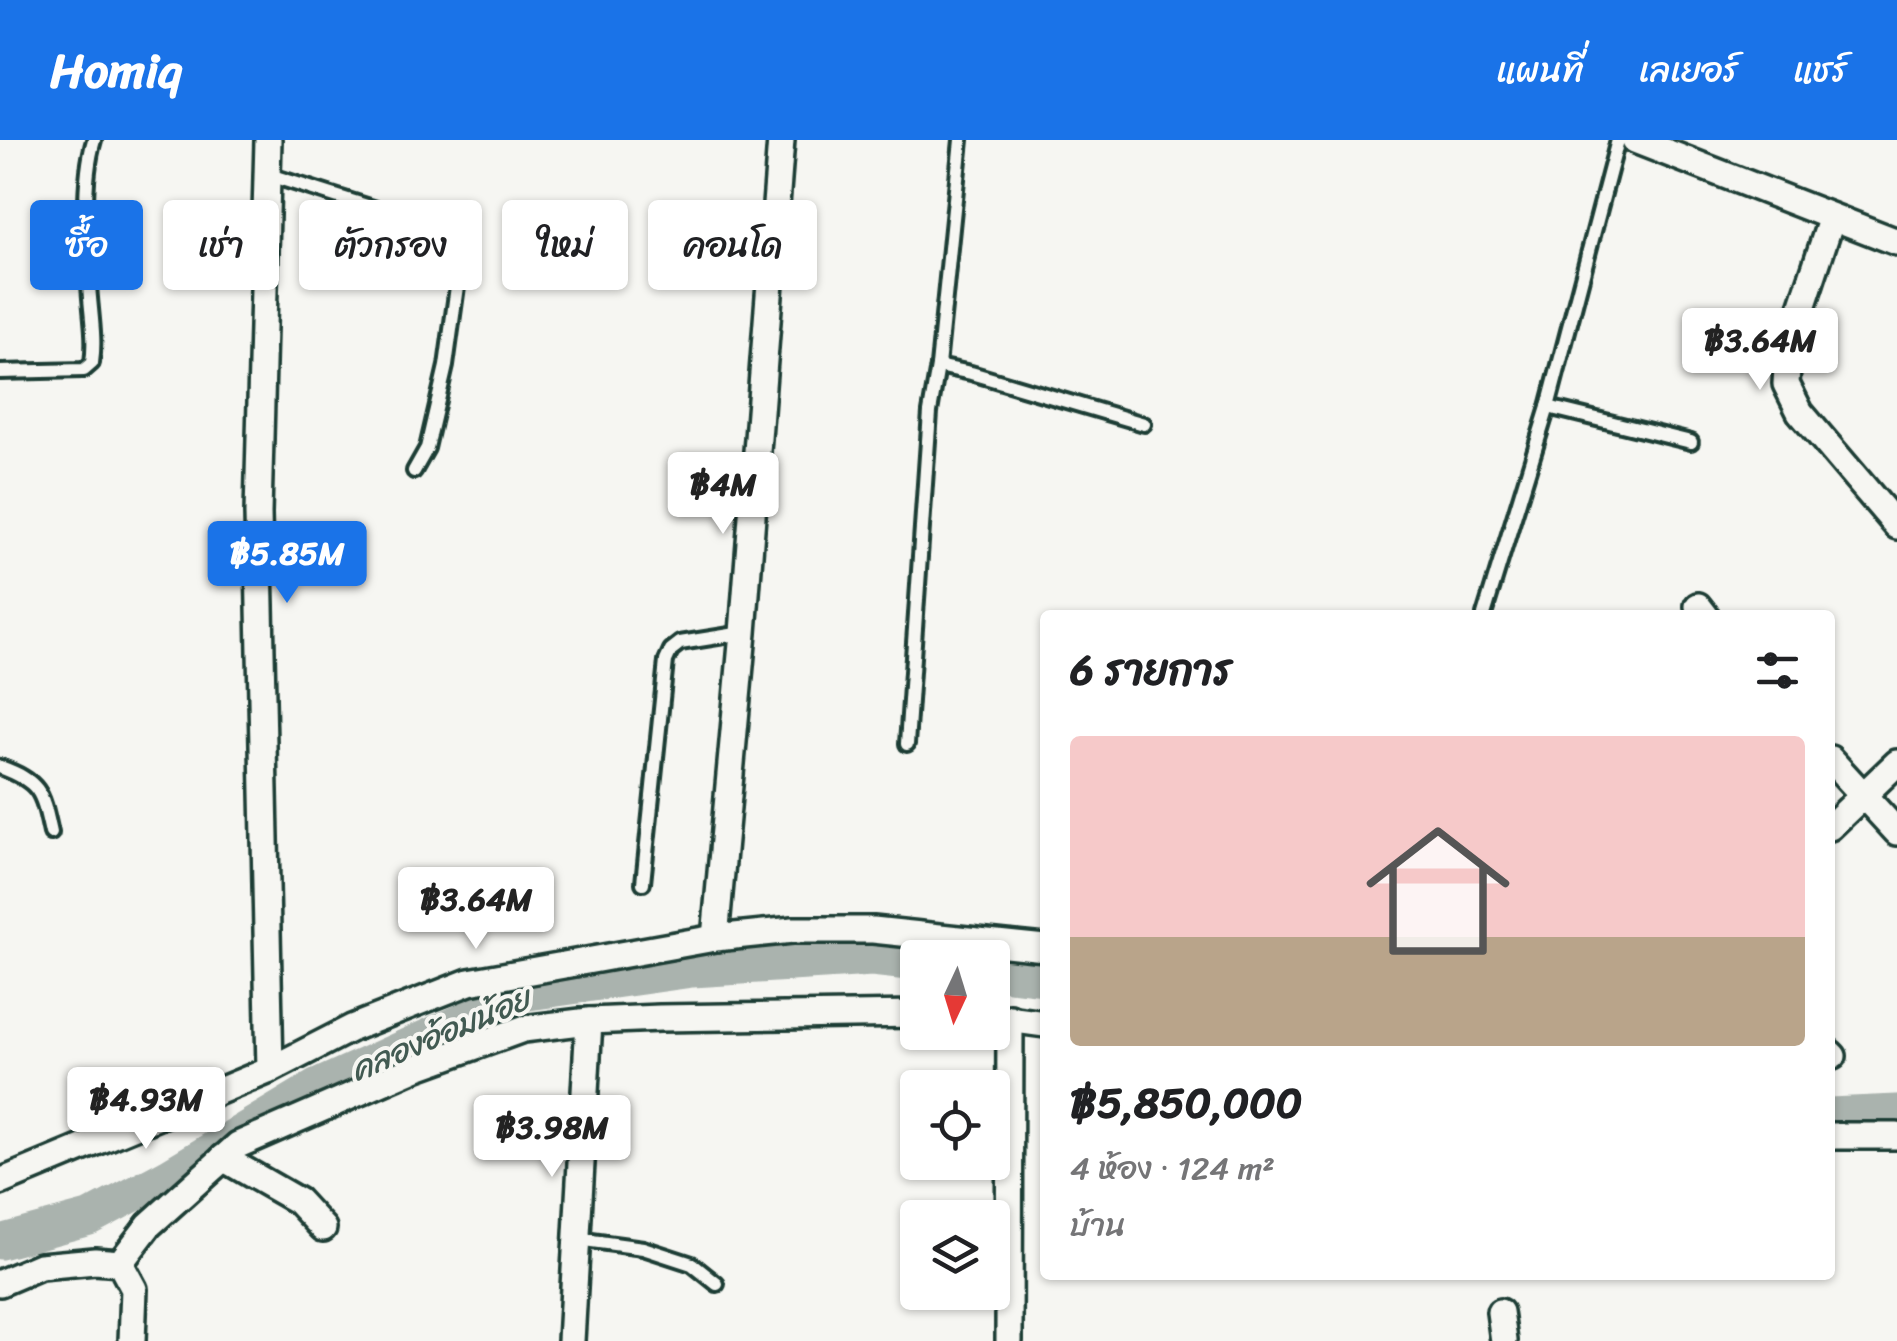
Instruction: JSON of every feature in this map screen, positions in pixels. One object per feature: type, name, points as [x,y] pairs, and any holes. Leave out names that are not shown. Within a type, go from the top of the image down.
[{"type":"street","points":[[268,140],[258,512],[270,1070]]},
{"type":"street","points":[[715,938],[781,140]]},
{"type":"street","points":[[1635,140],[1832,217],[1894,232]]},
{"type":"street","points":[[1832,217],[1788,350],[1786,384],[1800,412],[1897,526]]},
{"type":"street","points":[[1835,822],[1897,763]]},
{"type":"street","points":[[1835,765],[1897,832]]},
{"type":"street","points":[[0,1182],[270,1070],[352,1028],[469,982],[715,938],[793,930],[873,930],[1040,947]]},
{"type":"street","points":[[120,1263],[149,1225],[238,1145],[415,1068],[523,1029],[588,1021],[900,1014]]},
{"type":"street","points":[[1010,1019],[1040,1023]]},
{"type":"street","points":[[571,1341],[588,1021]]},
{"type":"street","points":[[1002,1050],[1009,1341]]},
{"type":"street","points":[[1835,1136],[1897,1136]]},
{"type":"street","points":[[223,1158],[298,1201],[322,1228]]},
{"type":"street","points":[[0,1283],[40,1266],[120,1263]]},
{"type":"street","points":[[120,1263],[134,1289],[132,1341]]},
{"type":"street","points":[[1500,1312],[1504,1341]]},
{"type":"lane","points":[[0,372],[84,370],[92,363],[87,175],[94,140]]},
{"type":"lane","points":[[907,744],[930,412],[961,140]]},
{"type":"lane","points":[[1486,610],[1548,407],[1618,140]]},
{"type":"lane","points":[[266,174],[414,221],[444,233],[456,249],[458,279],[446,366],[426,448],[414,471]]},
{"type":"lane","points":[[938,366],[1144,424]]},
{"type":"lane","points":[[1548,407],[1690,442]]},
{"type":"lane","points":[[643,883],[666,661],[680,643],[743,634]]},
{"type":"lane","points":[[0,767],[26,776],[43,797],[51,832]]},
{"type":"lane","points":[[576,1238],[643,1248],[692,1264],[718,1284]]},
{"type":"waterway","name":"คลองอ้อมน้อย","points":[[0,1242],[89,1218],[168,1176],[316,1087],[522,994],[692,970],[872,959],[900,962]]},
{"type":"waterway","name":"คลองอ้อมน้อย","points":[[1010,974],[1040,977]]},
{"type":"waterway","name":"คลองอ้อมน้อย","points":[[1835,1115],[1897,1112]]}]
